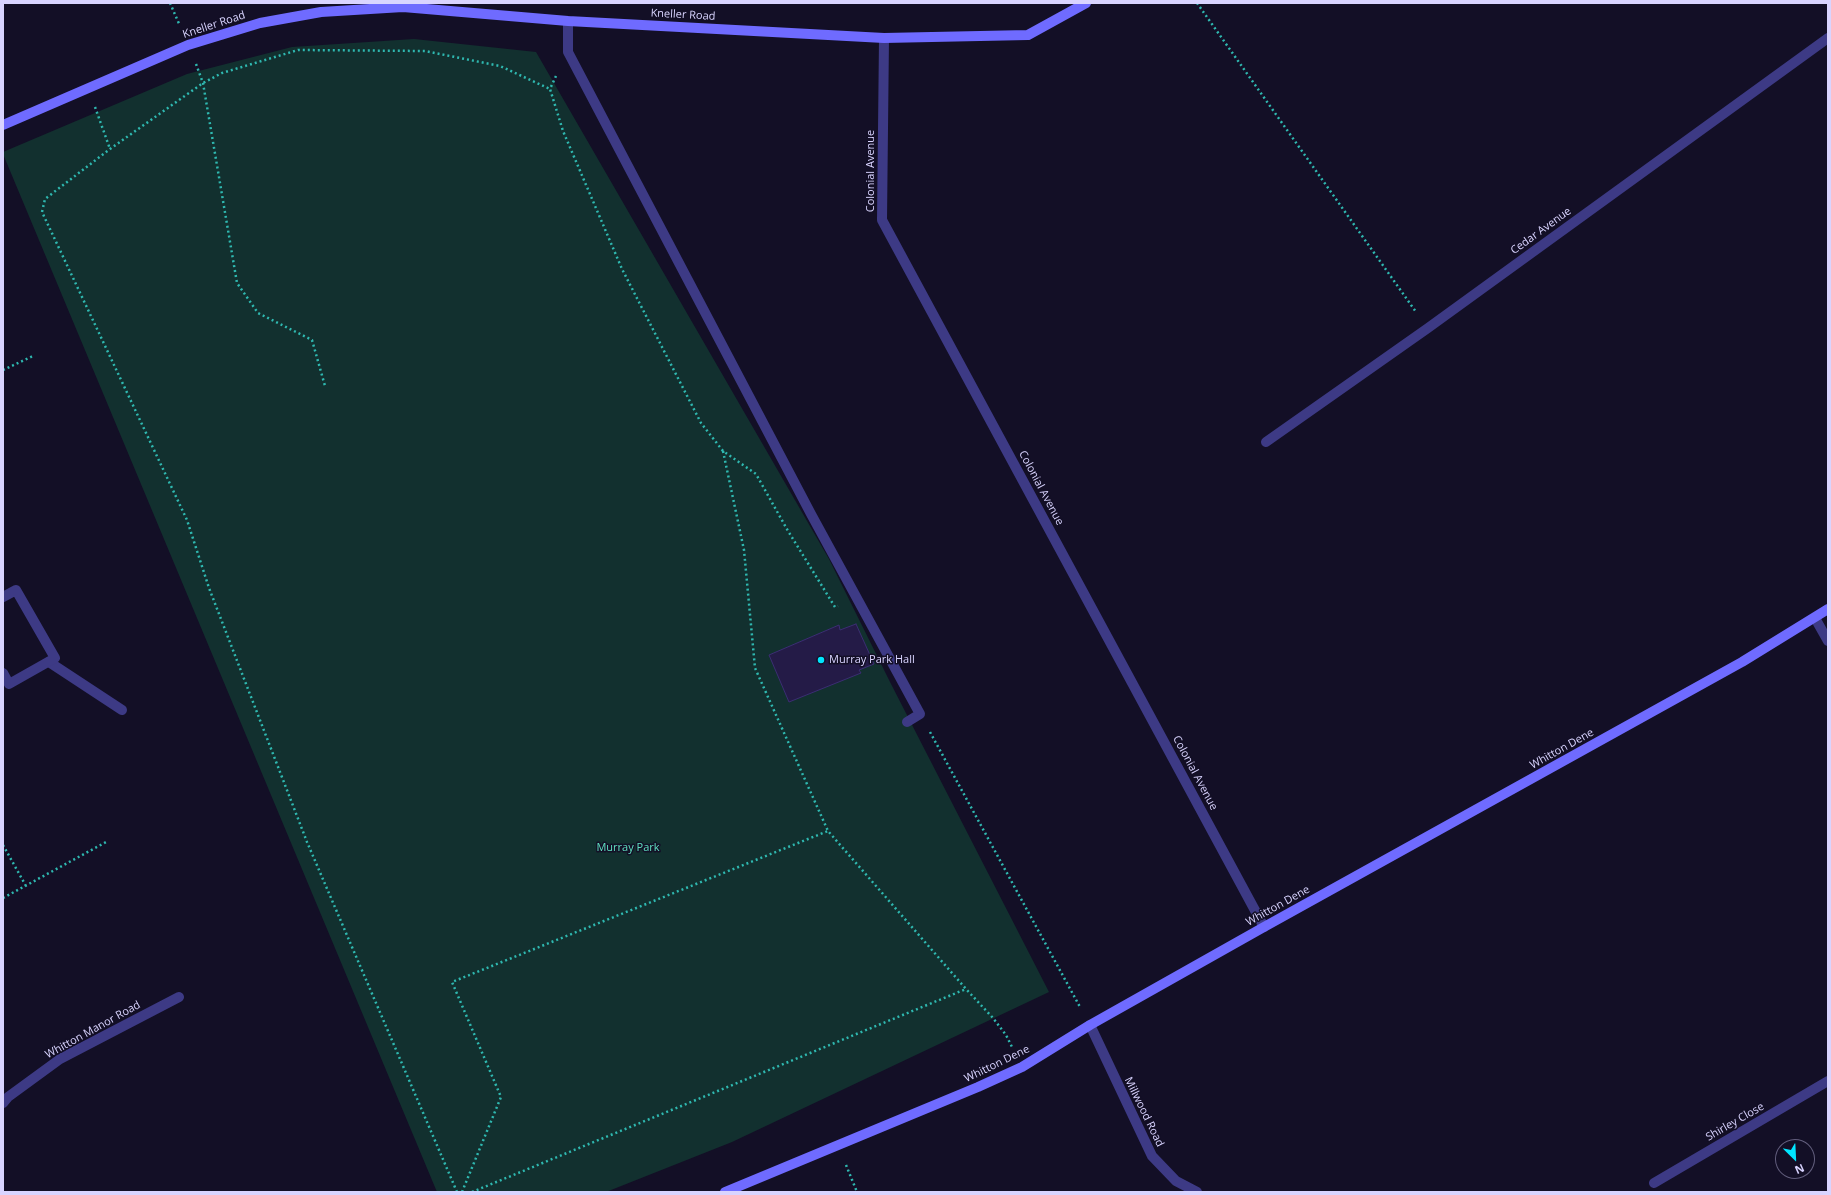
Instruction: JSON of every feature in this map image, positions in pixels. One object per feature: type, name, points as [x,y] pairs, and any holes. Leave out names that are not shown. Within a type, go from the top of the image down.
[{"type":"street","name":"Kneller Road","points":[[3,125],[188,45],[260,23],[321,12],[403,7],[568,21],[884,38],[1028,35],[1086,3]]},
{"type":"street","points":[[568,21],[568,52],[920,714],[907,722]]},
{"type":"street","name":"Colonial Avenue","points":[[884,38],[882,220],[1264,927]]},
{"type":"street","name":"Cedar Avenue","points":[[1266,442],[1428,328],[1828,38]]},
{"type":"street","points":[[3,597],[16,590],[55,658],[9,684],[3,673]]},
{"type":"street","name":"Whitton Dene","points":[[725,1192],[978,1087],[1022,1067],[1090,1026],[1264,927],[1742,662],[1828,609]]},
{"type":"street","points":[[1815,618],[1828,641]]},
{"type":"street","points":[[49,662],[122,710]]},
{"type":"street","name":"Whitton Manor Road","points":[[3,1103],[8,1097],[60,1059],[179,997]]},
{"type":"street","name":"Millwood Road","points":[[1090,1026],[1152,1156],[1176,1181],[1197,1192]]},
{"type":"street","name":"Shirley Close","points":[[1654,1183],[1828,1081]]},
{"type":"path","points":[[1197,3],[1428,328]]},
{"type":"path","points":[[188,45],[203,83],[237,283],[258,313],[312,340],[325,386]]},
{"type":"path","points":[[457,1192],[306,842],[209,588],[187,520],[42,212],[45,199],[110,149],[203,83],[222,73],[298,50],[425,51],[500,66],[550,89]]},
{"type":"path","points":[[568,52],[550,89],[563,131],[622,269],[701,423],[723,451],[756,474],[788,531],[835,607],[857,598]]},
{"type":"path","points":[[88,89],[110,149]]},
{"type":"path","points":[[3,370],[34,356]]},
{"type":"path","points":[[723,451],[744,550],[756,668],[828,830],[993,1018],[1006,1035],[1022,1067]]},
{"type":"path","points":[[920,714],[1090,1026]]},
{"type":"path","points":[[462,1192],[501,1097],[452,982],[828,830]]},
{"type":"path","points":[[3,898],[108,841]]},
{"type":"path","points":[[3,845],[26,886]]},
{"type":"path","points":[[472,1192],[966,989]]},
{"type":"path","points":[[838,1144],[857,1192]]},
{"type":"green space","name":"Murray Park","points":[[414,39],[536,52],[829,559],[890,682],[1049,992],[732,1142],[606,1192],[437,1192],[3,154],[3,152],[187,74],[292,47]]},
{"type":"building","name":"Murray Park Hall","points":[[856,624],[874,664],[859,670],[861,673],[789,702],[769,655],[839,625],[840,630]]},
{"type":"place","name":"Murray Park Hall","points":[[821,660]]}]
